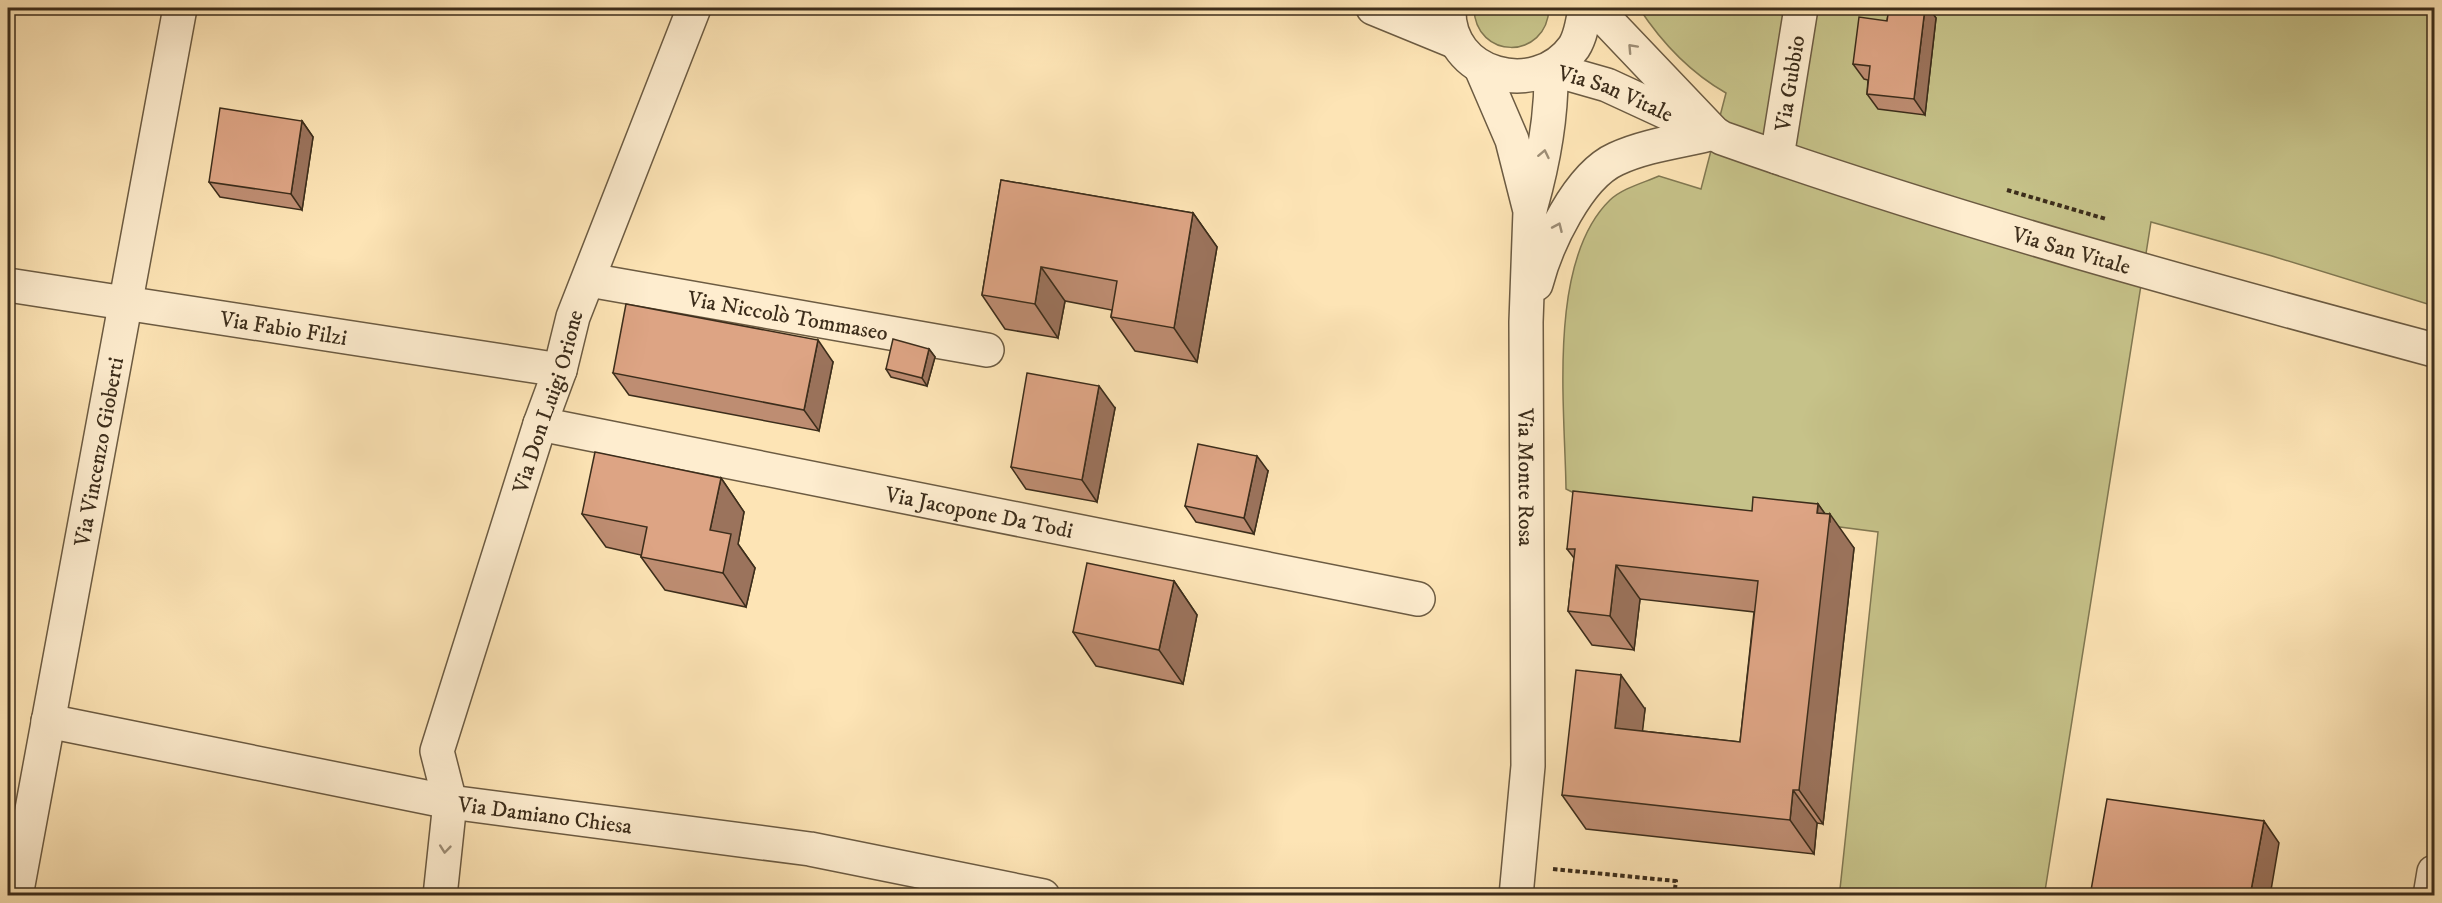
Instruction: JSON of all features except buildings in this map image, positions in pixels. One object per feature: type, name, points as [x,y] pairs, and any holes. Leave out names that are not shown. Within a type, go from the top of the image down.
[{"type":"street","name":"Via Vincenzo Gioberti","points":[[16,896],[128,303],[180,8]]},
{"type":"street","name":"Via Don Luigi Orione","points":[[450,802],[437,751],[540,424],[560,370],[573,317],[694,8]]},
{"type":"street","points":[[1373,8],[1456,42]]},
{"type":"street","points":[[1449,8],[1452,35],[1463,54],[1481,68],[1518,76],[1551,69],[1563,60],[1575,45],[1585,8]]},
{"type":"street","name":"Via San Vitale","points":[[1595,8],[1714,133]]},
{"type":"street","name":"Via Gubbio","points":[[1776,157],[1784,127],[1801,8]]},
{"type":"street","name":"Via Monte Rosa","points":[[1481,68],[1512,140],[1530,211],[1526,322],[1528,766],[1516,896]]},
{"type":"street","name":"Via San Vitale","points":[[1530,211],[1547,137],[1551,108],[1551,69],[1607,85],[1714,133],[1776,157],[2134,270],[2434,350]]},
{"type":"street","points":[[1526,322],[1538,277],[1551,244],[1564,214],[1584,186],[1614,159],[1650,147],[1714,133]]},
{"type":"street","name":"Via Niccolò Tommaseo","points":[[589,280],[987,350]]},
{"type":"street","name":"Via Fabio Filzi","points":[[8,285],[560,370]]},
{"type":"street","name":"Via Jacopone Da Todi","points":[[540,424],[1418,599]]},
{"type":"street","name":"Via Damiano Chiesa","points":[[48,721],[450,802],[810,849],[1043,896]]},
{"type":"street","points":[[440,896],[450,802]]},
{"type":"street","points":[[2430,896],[2434,872]]},
{"type":"path","points":[[1543,868],[1676,881],[1674,896]]},
{"type":"shaded area","points":[[1474,8],[1549,8],[1545,25],[1537,38],[1525,45],[1511,47],[1498,45],[1486,37],[1477,25]]},
{"type":"shaded area","points":[[1639,8],[2434,8],[2434,306],[2272,256],[2151,222],[2045,891],[1840,889],[1878,532],[1572,492],[1566,489],[1564,337],[1568,297],[1576,260],[1590,227],[1610,200],[1621,192],[1659,176],[1701,189],[1726,93],[1700,76],[1677,56]]}]
